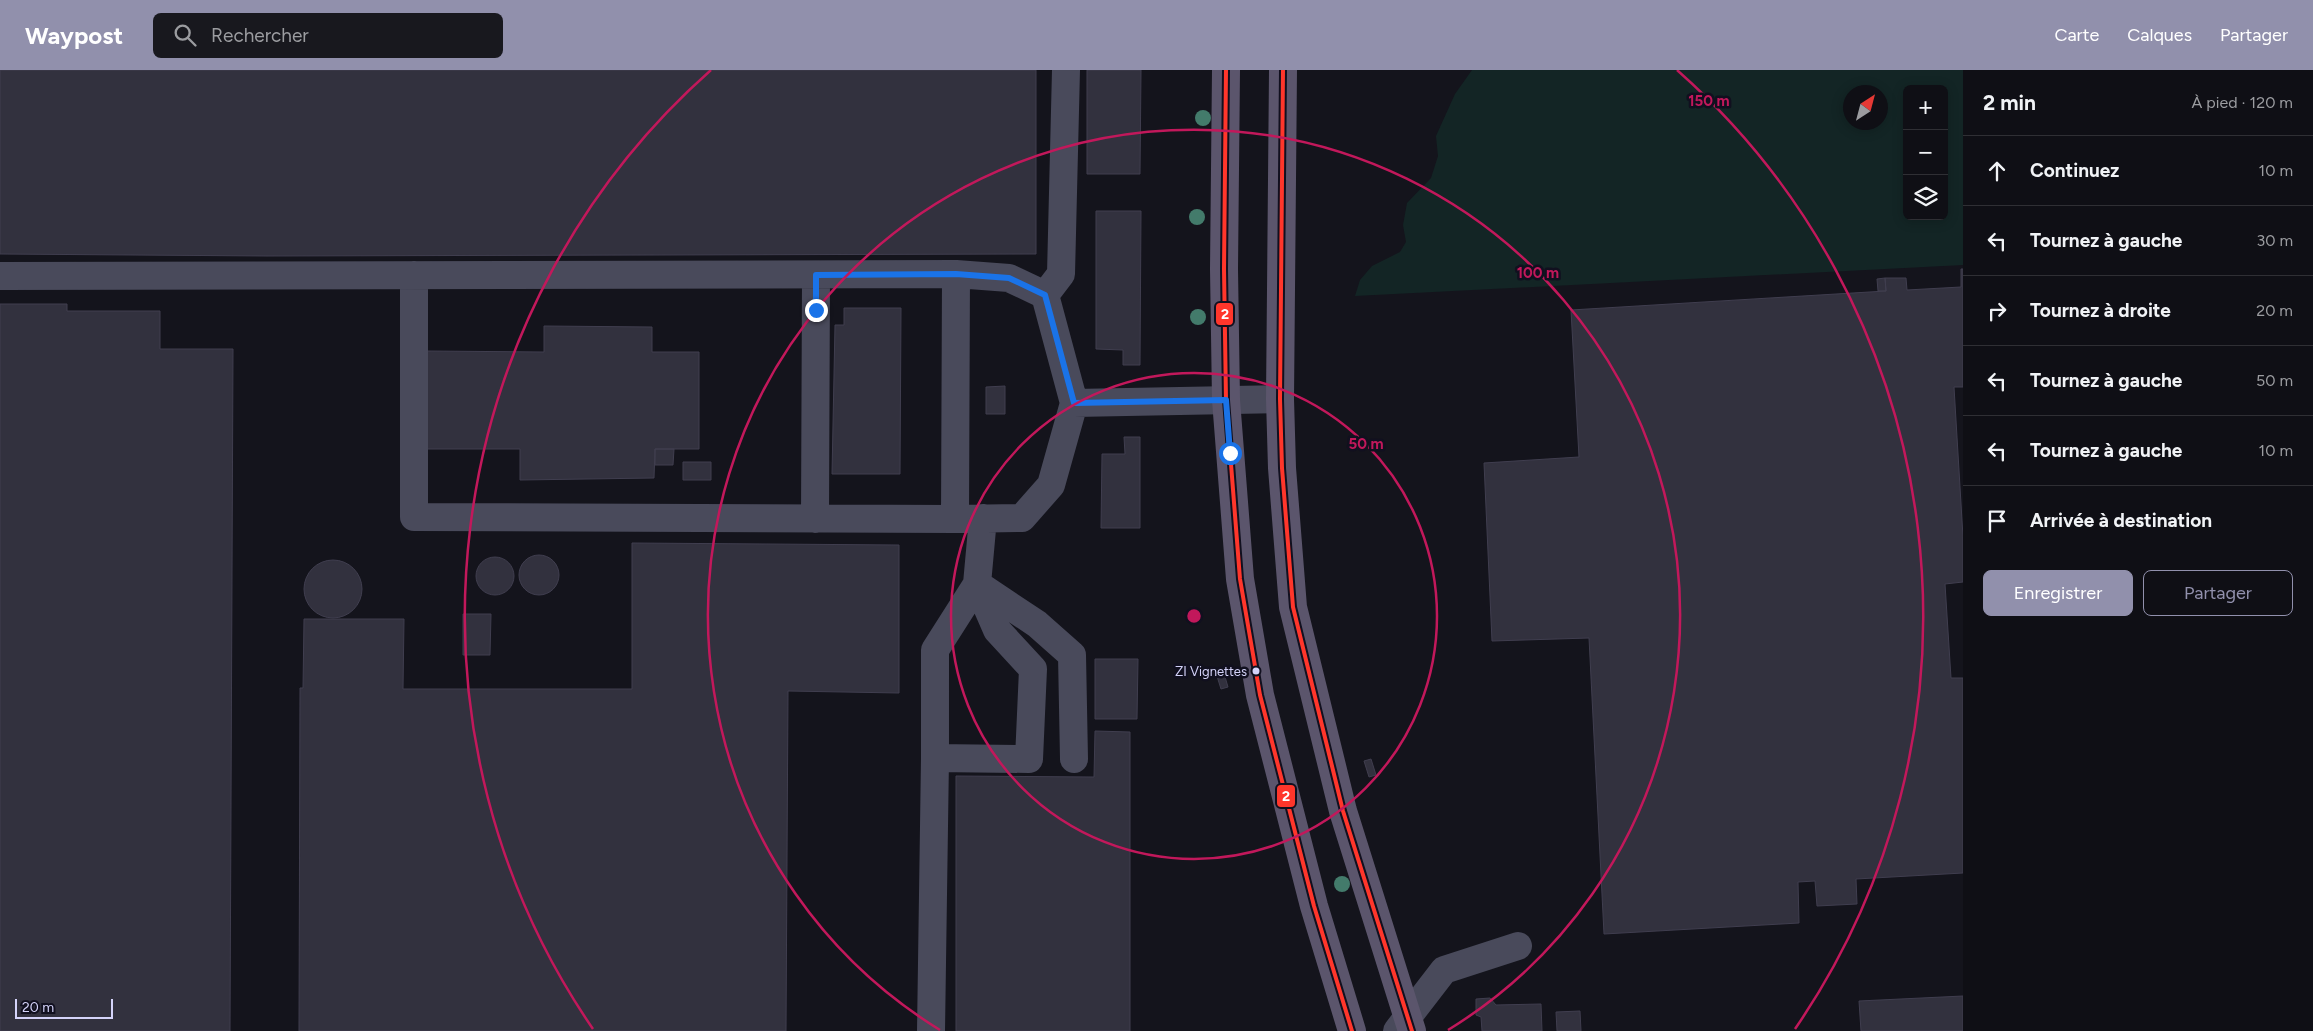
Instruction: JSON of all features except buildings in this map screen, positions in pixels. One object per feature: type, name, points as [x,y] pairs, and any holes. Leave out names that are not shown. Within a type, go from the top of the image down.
[{"type":"main road","points":[[1226,70],[1224,269],[1226,400],[1240,579],[1260,694],[1314,906],[1352,1031]]},
{"type":"main road","points":[[1283,70],[1280,399],[1282,468],[1293,607],[1343,811],[1406,1026]]},
{"type":"lane","points":[[1045,295],[1061,274],[1066,70]]},
{"type":"lane","points":[[955,519],[956,274]]},
{"type":"lane","points":[[0,276],[414,275],[816,275],[956,274],[1009,278],[1045,295],[1074,403],[1051,485],[1022,518],[414,517],[414,275]]},
{"type":"lane","points":[[815,519],[816,275]]},
{"type":"lane","points":[[1074,403],[1280,399]]},
{"type":"lane","points":[[931,1031],[935,650],[977,584],[983,518]]},
{"type":"lane","points":[[935,758],[1029,759],[1033,669],[997,630],[977,584]]},
{"type":"lane","points":[[977,584],[1038,624],[1072,655],[1074,759]]},
{"type":"lane","points":[[1406,1026],[1444,970],[1518,946]]},
{"type":"shaded area","points":[[1472,70],[1963,70],[1963,265],[1355,296],[1360,280],[1372,266],[1400,252],[1406,242],[1403,225],[1407,203],[1431,178],[1438,156],[1436,136],[1455,94]]},
{"type":"transit line","name":"2","points":[[1226,70],[1224,269],[1226,400],[1240,579],[1260,695],[1314,906],[1352,1031]]},
{"type":"transit line","name":"2","points":[[1283,70],[1280,399],[1282,468],[1293,607],[1343,811],[1412,1031]]},
{"type":"place","name":"ZI Vignettes","points":[[1256,671]]},
{"type":"route","points":[[816,310],[816,275],[956,274],[1009,278],[1045,295],[1074,403],[1226,400],[1230,453]]}]
